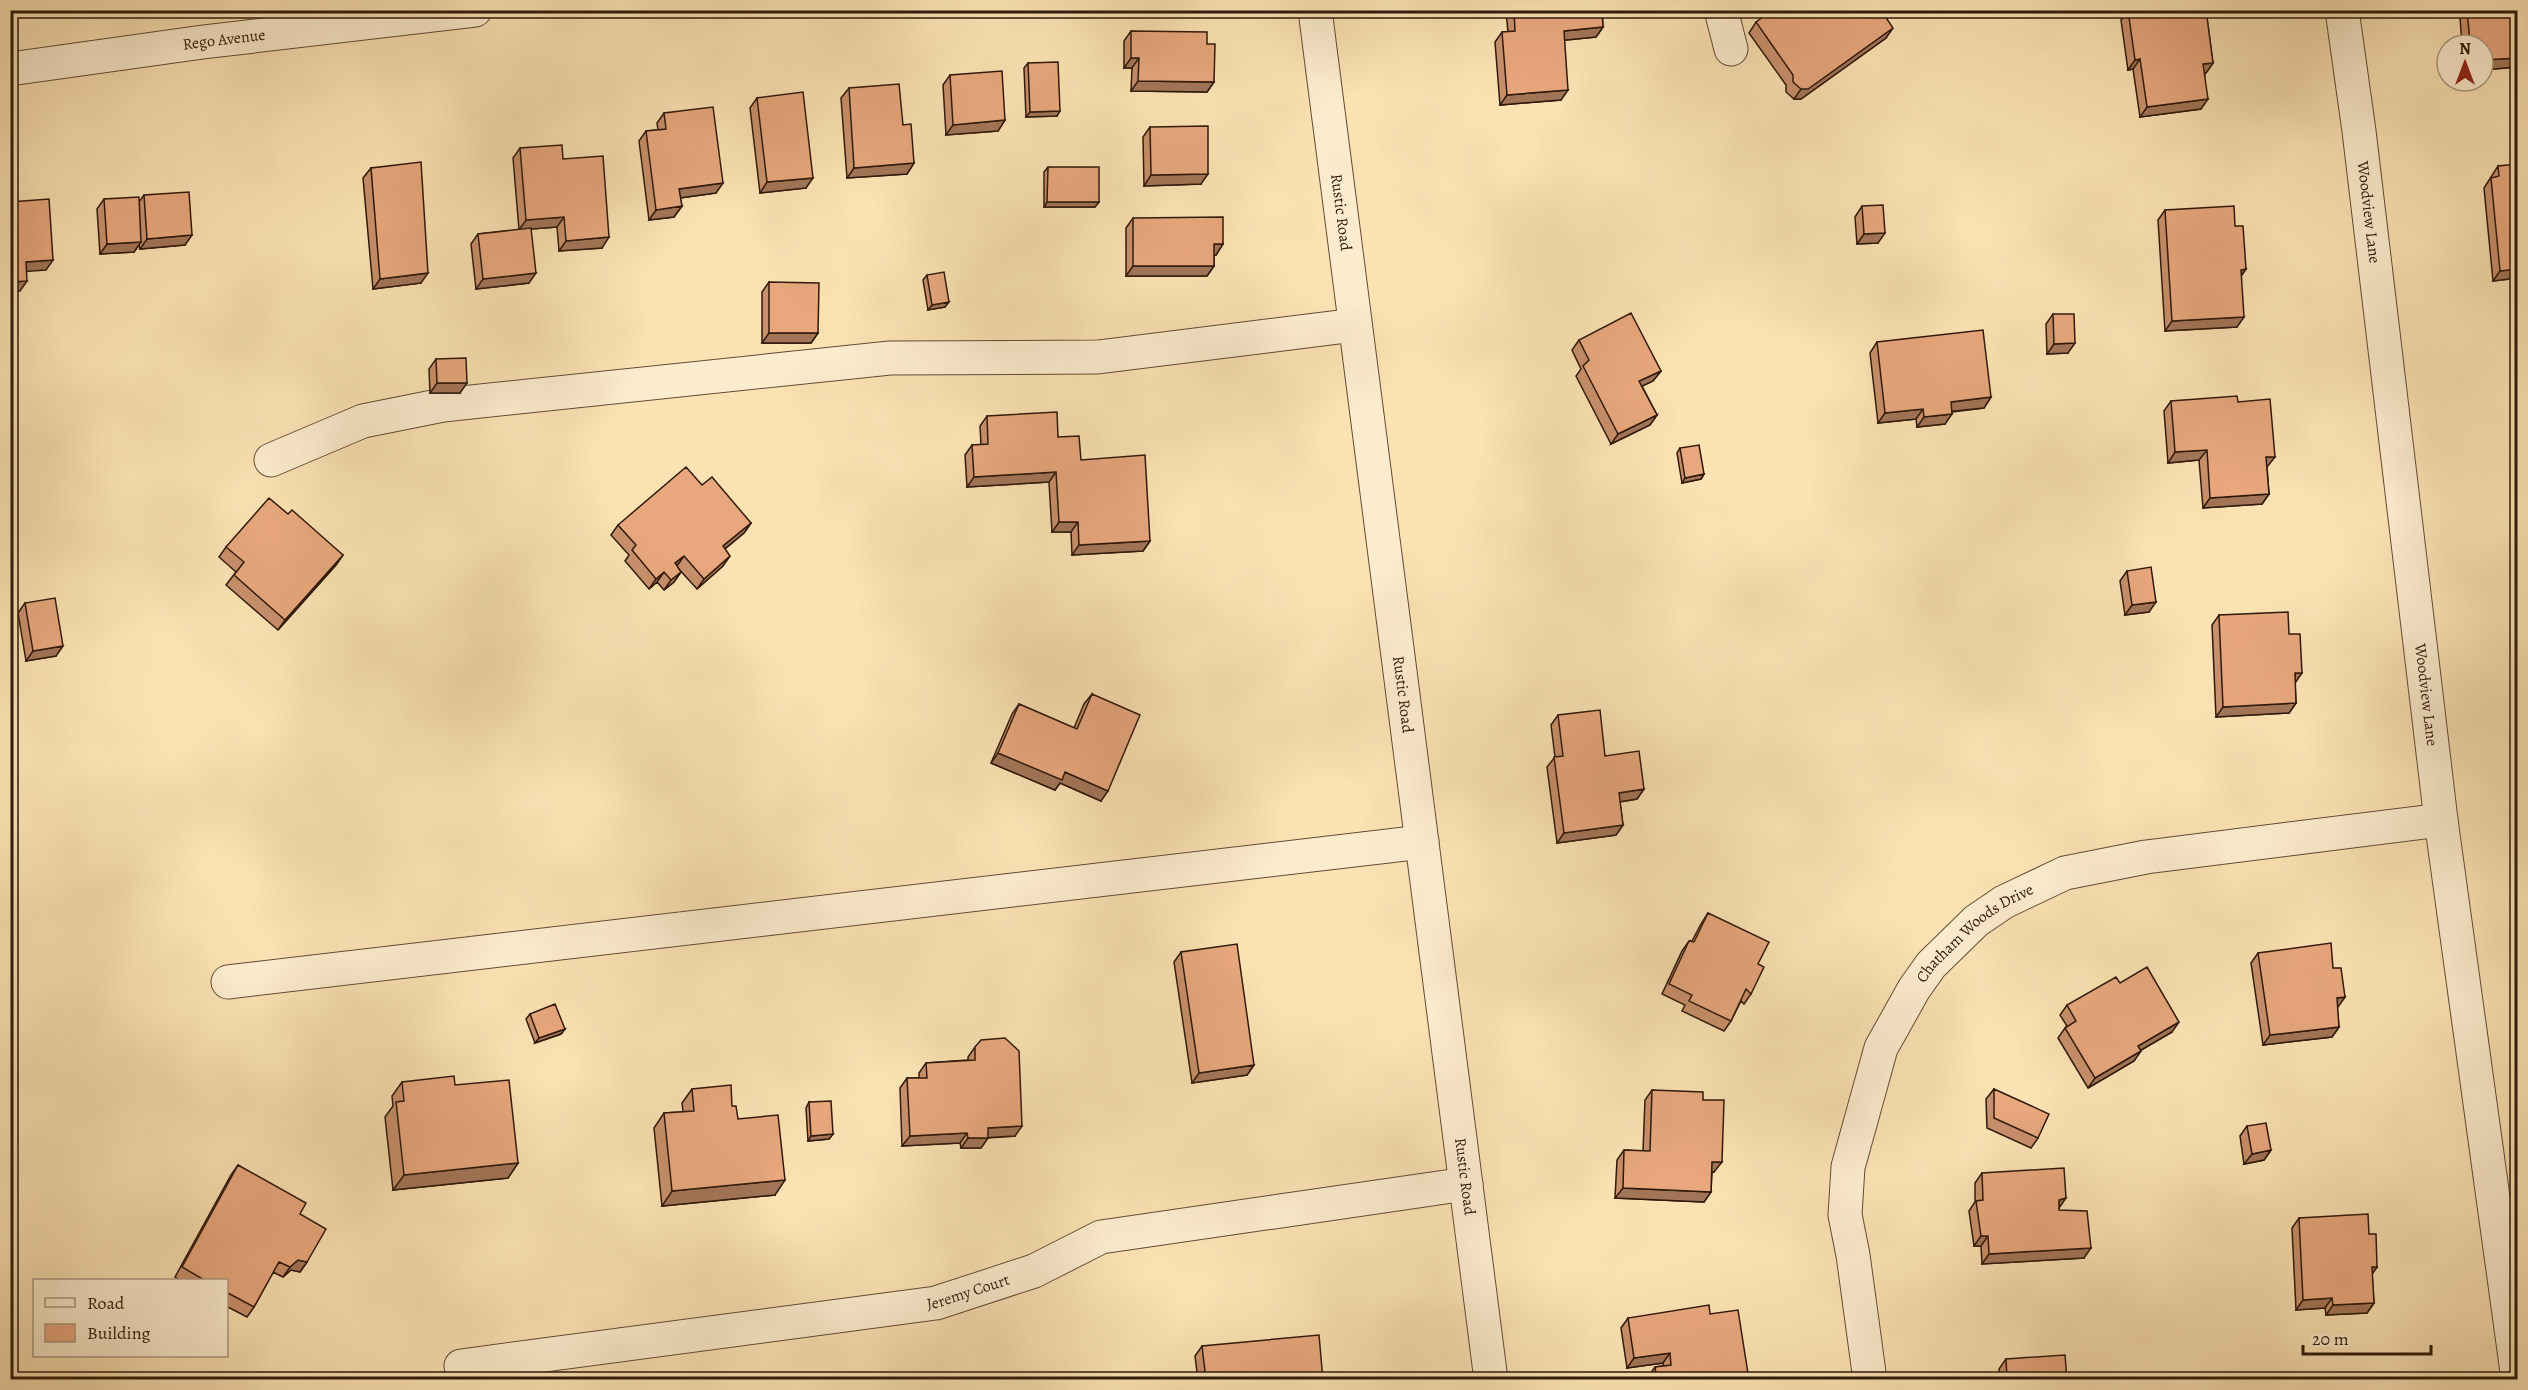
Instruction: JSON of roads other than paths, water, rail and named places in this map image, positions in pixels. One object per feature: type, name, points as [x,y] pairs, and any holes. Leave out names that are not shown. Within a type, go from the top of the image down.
[{"type":"street","name":"Rego Avenue","points":[[10,69],[215,41],[475,10]]},
{"type":"street","name":"Rustic Road","points":[[1315,10],[1491,1380]]},
{"type":"street","points":[[1721,10],[1731,50]]},
{"type":"street","name":"Woodview Lane","points":[[2342,10],[2359,130],[2441,820],[2517,1379]]},
{"type":"street","points":[[271,460],[363,421],[443,405],[890,358],[1098,357],[1355,325]]},
{"type":"street","name":"Chatham Woods Drive","points":[[1870,1380],[1853,1255],[1845,1215],[1848,1167],[1881,1048],[1914,989],[1931,965],[1976,921],[1994,909],[2065,873],[2146,857],[2441,820]]},
{"type":"street","points":[[228,982],[1422,843]]},
{"type":"street","name":"Jeremy Court","points":[[461,1365],[936,1304],[1034,1271],[1101,1236],[1466,1184]]}]
